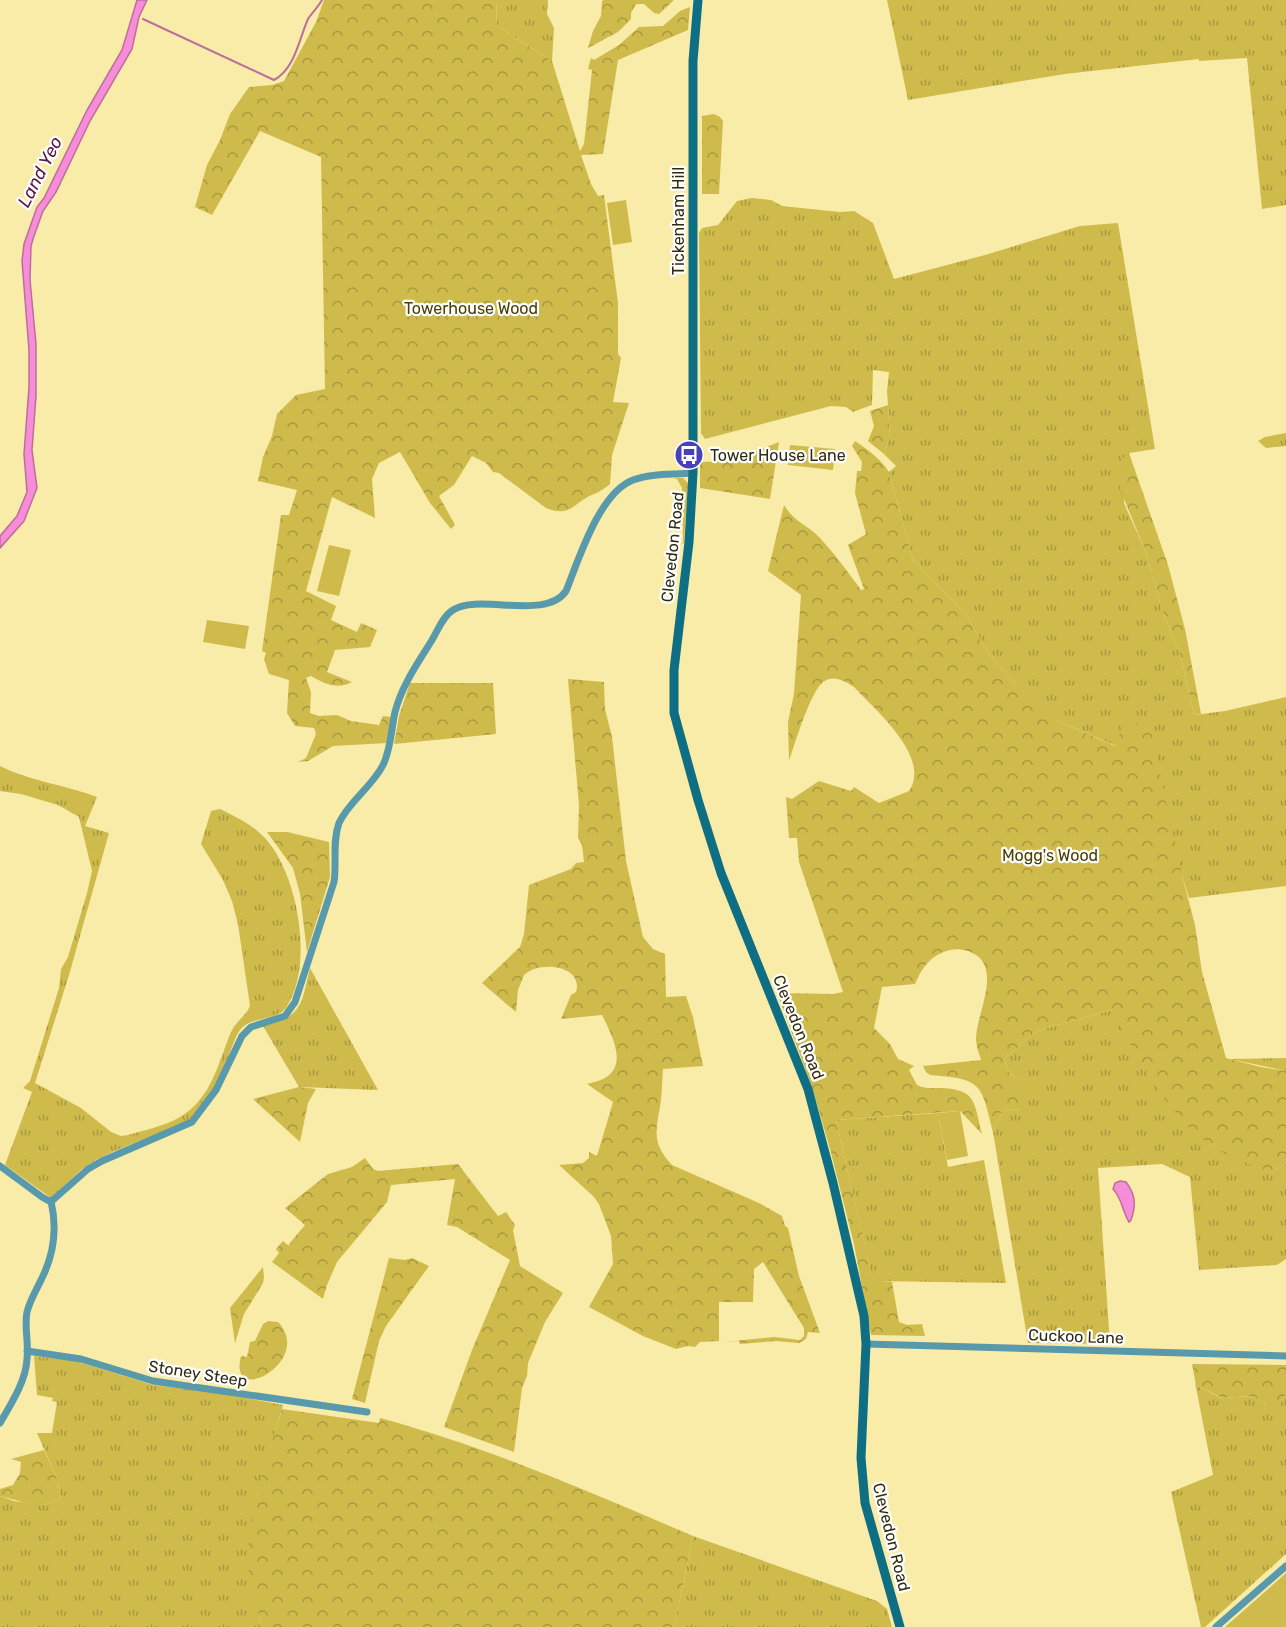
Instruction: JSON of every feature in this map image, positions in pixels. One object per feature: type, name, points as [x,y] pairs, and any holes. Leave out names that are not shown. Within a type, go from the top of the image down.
[{"type":"main road","name":"Tickenham Hill","points":[[694,442],[693,60],[698,0]]},
{"type":"main road","name":"Clevedon Road","points":[[694,442],[689,542],[674,670],[673,693],[677,727],[721,873],[808,1089],[857,1280],[864,1316],[866,1344],[861,1458],[865,1503],[900,1627]]},
{"type":"street","points":[[0,1166],[51,1201],[88,1169],[102,1161],[192,1122],[216,1090],[242,1036],[251,1027],[280,1019],[292,1009],[334,882],[335,842],[339,824],[384,763],[395,712],[404,688],[448,614],[461,606],[521,606],[561,598],[603,508],[617,490],[641,478],[693,473]]},
{"type":"street","points":[[0,1423],[22,1380],[27,1359],[27,1314],[31,1300],[47,1268],[52,1248],[55,1222],[51,1201]]},
{"type":"street","name":"Cuckoo Lane","points":[[866,1344],[1286,1356]]},
{"type":"street","name":"Stoney Steep","points":[[27,1351],[81,1359],[153,1381],[367,1412]]},
{"type":"street","points":[[1216,1627],[1286,1566]]},
{"type":"green space","name":"Towerhouse Wood","points":[[324,0],[496,0],[497,26],[552,61],[580,151],[584,144],[592,70],[588,69],[591,58],[594,60],[619,45],[639,27],[663,26],[680,11],[690,7],[688,30],[618,60],[603,154],[581,155],[591,184],[598,196],[604,195],[618,303],[618,354],[621,358],[613,402],[629,403],[612,455],[610,484],[572,508],[555,511],[546,508],[499,473],[493,472],[486,463],[472,456],[454,485],[439,496],[455,525],[451,529],[430,503],[400,452],[379,463],[372,479],[375,518],[332,497],[306,591],[336,606],[331,620],[357,632],[361,623],[377,630],[370,647],[335,650],[327,672],[352,682],[336,686],[326,684],[311,676],[306,678],[311,692],[310,713],[319,716],[337,715],[351,721],[379,725],[383,716],[391,717],[387,743],[333,746],[308,761],[298,762],[306,758],[316,734],[314,728],[295,726],[287,713],[289,680],[269,674],[264,659],[266,653],[262,651],[281,515],[289,515],[297,490],[258,481],[277,414],[296,395],[325,389],[321,157],[260,131],[212,215],[195,207],[207,165],[230,114],[249,87],[272,85],[284,81],[316,22]]},
{"type":"green space","points":[[496,0],[548,0],[547,14],[554,28],[552,61],[497,26]]},
{"type":"green space","points":[[604,0],[674,0],[659,14],[654,13],[644,4],[636,4],[631,13],[631,19],[618,32],[588,48],[601,16]]},
{"type":"green space","points":[[887,0],[1286,0],[1286,205],[1262,209],[1247,58],[1199,61],[1199,59],[1065,74],[908,100]]},
{"type":"green space","points":[[714,114],[723,121],[719,194],[702,194],[702,116]]},
{"type":"green space","points":[[752,198],[771,200],[782,206],[840,212],[854,211],[873,223],[894,279],[985,255],[1080,226],[1118,223],[1155,449],[1129,453],[1124,503],[1146,553],[1162,610],[1181,657],[1194,715],[1225,711],[1286,697],[1286,886],[1189,898],[1182,875],[1116,746],[1058,721],[1015,684],[988,653],[966,615],[913,560],[889,472],[896,466],[884,454],[890,436],[887,391],[889,372],[873,370],[872,405],[853,412],[846,407],[831,406],[705,439],[701,433],[699,233],[702,228],[718,225],[737,201]]},
{"type":"green space","points":[[626,200],[632,242],[613,245],[607,203]]},
{"type":"green space","points":[[888,405],[890,436],[884,454],[868,441],[874,426],[870,411]]},
{"type":"green space","points":[[1286,433],[1286,446],[1266,448],[1258,441],[1265,437]]},
{"type":"green space","name":"Mogg's Wood","points":[[855,441],[878,458],[889,472],[913,560],[966,615],[988,653],[1015,684],[1058,721],[1115,746],[1123,725],[1149,722],[1195,925],[1202,972],[1226,1058],[1286,1071],[1286,1164],[1269,1172],[1214,1147],[1181,1119],[1143,1066],[1111,1010],[1034,1033],[1004,1059],[1009,1073],[1017,1079],[1026,1101],[1021,1109],[1002,1111],[993,1132],[982,1093],[976,1087],[960,1079],[930,1075],[923,1066],[981,1060],[976,1038],[987,977],[985,966],[979,957],[968,951],[957,949],[941,953],[928,962],[915,984],[882,987],[874,1028],[890,1044],[898,1059],[914,1066],[909,1070],[917,1085],[925,1088],[952,1089],[967,1095],[975,1106],[982,1134],[960,1111],[836,1120],[873,1280],[892,1282],[899,1322],[907,1325],[922,1324],[925,1336],[871,1335],[854,1244],[830,1149],[812,1087],[777,993],[834,994],[843,992],[799,862],[797,838],[789,838],[786,797],[792,799],[819,781],[851,791],[854,787],[879,803],[909,791],[914,778],[913,764],[898,734],[854,687],[835,678],[823,682],[813,696],[789,761],[788,722],[794,694],[801,595],[768,571],[784,505],[796,519],[819,537],[861,590],[864,589],[848,545],[866,534],[855,493],[857,471],[861,471],[862,462],[852,446]]},
{"type":"green space","points":[[779,442],[770,499],[700,488],[700,462],[732,461]]},
{"type":"green space","points":[[790,445],[835,449],[833,470],[788,465]]},
{"type":"green space","points":[[1129,453],[1168,565],[1185,629],[1201,714],[1194,715],[1181,657],[1162,610],[1146,553],[1120,489],[1123,458]]},
{"type":"green space","points":[[673,478],[683,478],[688,483],[684,543],[681,544],[683,542],[682,488],[677,479]]},
{"type":"green space","points":[[329,545],[351,550],[339,596],[317,591]]},
{"type":"green space","points":[[207,620],[249,626],[245,649],[203,642]]},
{"type":"green space","points":[[568,679],[604,682],[605,709],[612,737],[626,861],[643,937],[653,949],[665,954],[666,997],[686,996],[693,1017],[703,1066],[663,1069],[657,1124],[657,1138],[661,1151],[672,1165],[759,1203],[782,1216],[788,1228],[799,1276],[820,1333],[808,1332],[806,1339],[799,1343],[724,1342],[774,1337],[800,1340],[804,1336],[804,1328],[763,1262],[754,1269],[753,1302],[719,1302],[719,1341],[700,1342],[695,1347],[676,1349],[643,1336],[589,1307],[613,1264],[611,1236],[599,1204],[559,1165],[583,1163],[589,1158],[589,1152],[597,1156],[613,1102],[587,1084],[603,1079],[612,1072],[616,1065],[616,1048],[602,1015],[561,1019],[571,995],[576,992],[577,983],[567,971],[549,967],[531,970],[524,975],[518,990],[516,1012],[482,983],[520,947],[524,934],[529,885],[571,869],[576,863],[584,862],[582,845],[578,838],[579,805]]},
{"type":"green space","points":[[410,683],[493,683],[496,734],[394,744],[399,716]]},
{"type":"green space","points":[[0,766],[97,797],[85,826],[109,833],[69,975],[35,1083],[81,1108],[111,1132],[121,1136],[128,1135],[174,1120],[191,1109],[207,1090],[231,1032],[250,1006],[238,924],[232,901],[223,880],[201,844],[211,811],[220,809],[250,825],[265,838],[277,854],[294,896],[301,944],[300,967],[295,988],[287,1006],[283,1011],[251,1022],[240,1030],[213,1091],[196,1115],[181,1126],[133,1143],[96,1160],[82,1169],[51,1198],[5,1165],[32,1092],[23,1088],[30,1081],[59,988],[61,969],[68,957],[92,871],[79,817],[58,805],[21,794],[0,791]]},
{"type":"green space","points":[[267,832],[287,832],[329,842],[330,877],[307,952],[300,894],[293,868]]},
{"type":"green space","points":[[310,968],[378,1090],[299,1087],[263,1026],[286,1018],[298,1007]]},
{"type":"green space","points":[[1111,1010],[1212,1146],[1269,1172],[1286,1164],[1286,1259],[1277,1265],[1199,1270],[1190,1177],[1162,1164],[1098,1168],[1110,1344],[1028,1343],[993,1132],[1002,1111],[1021,1109],[1017,1079],[1009,1073],[1004,1059],[1034,1033]]},
{"type":"green space","points":[[1286,1058],[1286,1071],[1230,1059]]},
{"type":"green space","points":[[299,1087],[316,1089],[308,1103],[300,1142],[253,1099]]},
{"type":"green space","points":[[960,1111],[968,1156],[947,1160],[938,1113]]},
{"type":"green space","points":[[938,1113],[948,1167],[984,1160],[1006,1283],[873,1281],[836,1120]]},
{"type":"green space","points":[[365,1158],[373,1169],[378,1171],[458,1164],[498,1216],[506,1212],[515,1225],[513,1230],[520,1266],[563,1293],[545,1322],[528,1363],[527,1376],[522,1388],[514,1452],[444,1427],[472,1350],[510,1260],[457,1227],[447,1225],[455,1179],[391,1185],[387,1202],[337,1262],[323,1299],[272,1262],[279,1253],[276,1249],[283,1241],[289,1246],[305,1225],[285,1208],[328,1174],[352,1167]]},
{"type":"green space","points":[[389,1258],[405,1260],[412,1258],[429,1266],[386,1326],[379,1341],[365,1403],[352,1399]]},
{"type":"green space","points":[[263,1267],[263,1283],[244,1314],[235,1343],[230,1308]]},
{"type":"green space","points":[[268,1321],[278,1322],[286,1337],[286,1351],[279,1364],[268,1374],[256,1379],[246,1379],[240,1371],[241,1356],[247,1357],[250,1342],[255,1341],[263,1324]]},
{"type":"green space","points":[[34,1356],[76,1361],[153,1385],[220,1393],[283,1405],[256,1497],[256,1601],[261,1627],[0,1627],[0,1496],[14,1501],[43,1505],[61,1499],[56,1476],[37,1433],[52,1433],[57,1402],[52,1401],[53,1398],[37,1395]]},
{"type":"green space","points":[[1192,1364],[1286,1365],[1286,1394],[1279,1405],[1267,1405],[1253,1396],[1222,1398],[1196,1385]]},
{"type":"green space","points":[[1195,1382],[1196,1385],[1221,1398],[1253,1396],[1267,1405],[1279,1405],[1286,1394],[1286,1554],[1205,1627],[1201,1627],[1171,1492],[1213,1475]]},
{"type":"green space","points":[[282,1409],[379,1423],[380,1418],[460,1442],[538,1471],[693,1536],[674,1627],[261,1627],[248,1563],[249,1543],[254,1504]]},
{"type":"green space","points":[[44,1450],[56,1476],[61,1499],[43,1505],[34,1505],[0,1496],[0,1489],[13,1485],[20,1473],[21,1462],[11,1459]]},
{"type":"green space","points":[[693,1536],[877,1601],[887,1609],[892,1627],[674,1627]]},
{"type":"green space","points":[[1286,1573],[1286,1627],[1225,1627]]},
{"type":"shaded area","points":[[137,0],[147,0],[139,17],[132,49],[90,121],[56,192],[43,211],[31,246],[30,280],[36,344],[36,396],[32,450],[37,488],[24,521],[0,548],[0,536],[17,516],[27,492],[24,454],[29,350],[22,261],[24,244],[37,207],[44,198],[87,110],[122,50]]},
{"type":"shaded area","points":[[1126,1182],[1133,1196],[1134,1210],[1129,1222],[1113,1189],[1115,1183]]},
{"type":"waterway","points":[[143,19],[274,80],[287,69],[292,61],[308,19],[322,0]]},
{"type":"place","name":"Tower House Lane","points":[[689,455]]},
{"type":"water label","name":"Land Yeo","points":[[40,172]]}]
